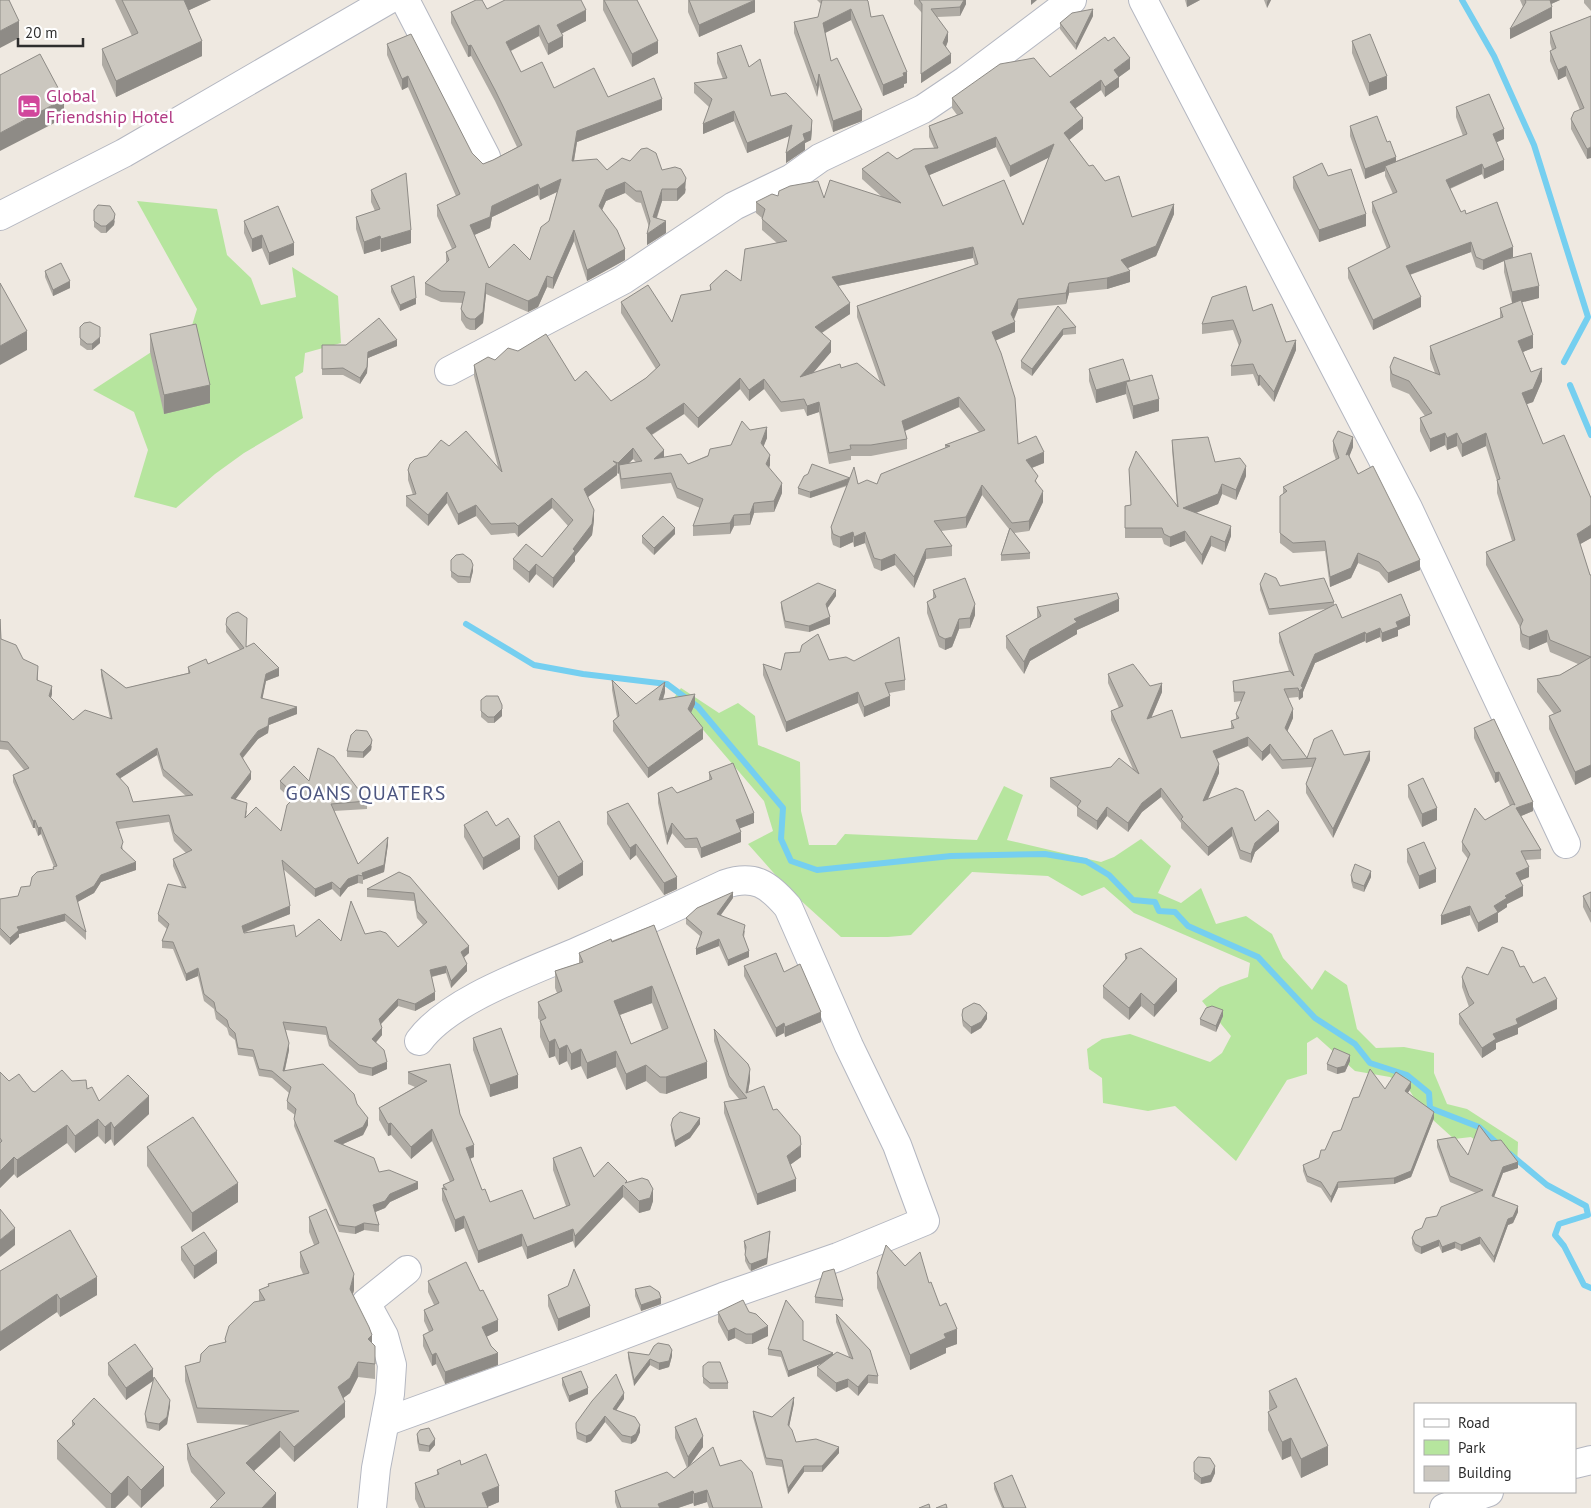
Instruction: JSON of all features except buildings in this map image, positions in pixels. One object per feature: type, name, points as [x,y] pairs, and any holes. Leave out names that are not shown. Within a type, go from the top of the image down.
[{"type":"street","points":[[0,216],[124,153],[388,0]]},
{"type":"street","points":[[405,0],[486,157]]},
{"type":"street","points":[[449,371],[624,280],[734,206],[792,178],[820,158],[923,109],[966,80],[1072,0]]},
{"type":"street","points":[[1143,0],[1408,508],[1566,844]]},
{"type":"street","points":[[385,1422],[723,1297],[838,1257],[925,1221],[897,1145],[849,1046],[788,907],[775,892],[757,881],[740,879],[724,884],[629,929],[462,1003],[429,1028],[420,1041]]},
{"type":"street","points":[[372,1508],[376,1468],[390,1394],[392,1365],[384,1336],[366,1303],[407,1270]]},
{"type":"street","points":[[1576,1464],[1591,1460]]},
{"type":"street","points":[[1444,1508],[1487,1493]]},
{"type":"green space","points":[[137,201],[217,209],[227,255],[251,278],[261,305],[296,297],[292,267],[338,296],[341,343],[305,353],[303,372],[295,377],[303,418],[244,453],[215,474],[176,508],[134,497],[148,450],[134,412],[93,390],[159,347],[190,332],[197,309]]},
{"type":"green space","points":[[681,688],[719,713],[738,703],[755,716],[758,745],[800,762],[801,811],[809,845],[836,845],[845,834],[977,840],[1004,786],[1023,795],[1007,840],[1101,862],[1114,857],[1141,839],[1171,866],[1158,893],[1181,903],[1201,888],[1216,924],[1246,916],[1272,934],[1283,958],[1312,990],[1325,970],[1347,985],[1357,1029],[1376,1048],[1404,1047],[1434,1053],[1434,1073],[1447,1104],[1467,1109],[1518,1142],[1517,1169],[1471,1137],[1454,1139],[1421,1109],[1408,1088],[1390,1077],[1355,1071],[1317,1037],[1307,1043],[1307,1074],[1287,1080],[1236,1161],[1175,1106],[1148,1111],[1103,1103],[1102,1078],[1089,1069],[1087,1049],[1102,1039],[1130,1034],[1210,1062],[1222,1053],[1231,1036],[1202,1001],[1220,987],[1248,977],[1250,963],[1134,913],[1104,887],[1082,896],[1048,876],[972,872],[911,935],[841,937],[787,888],[748,844],[773,831],[764,801],[699,725],[671,702]]},
{"type":"waterway","points":[[1462,0],[1494,56],[1534,145],[1588,317],[1564,362]]},
{"type":"waterway","points":[[1570,385],[1591,435]]},
{"type":"waterway","points":[[466,624],[534,665],[583,674],[667,684],[698,707],[783,808],[781,839],[791,861],[817,870],[951,856],[1045,854],[1086,861],[1109,875],[1133,900],[1155,902],[1159,911],[1175,912],[1188,926],[1258,957],[1315,1018],[1355,1044],[1370,1063],[1407,1075],[1429,1093],[1430,1108],[1479,1127],[1500,1146]]},
{"type":"waterway","points":[[1510,1154],[1547,1185],[1586,1206],[1588,1215],[1559,1224],[1555,1235],[1564,1246],[1584,1285],[1591,1288]]},
{"type":"place","name":"Global Friendship Hotel","points":[[29,106]]},
{"type":"district","name":"GOANS QUATERS","points":[[366,793]]}]
